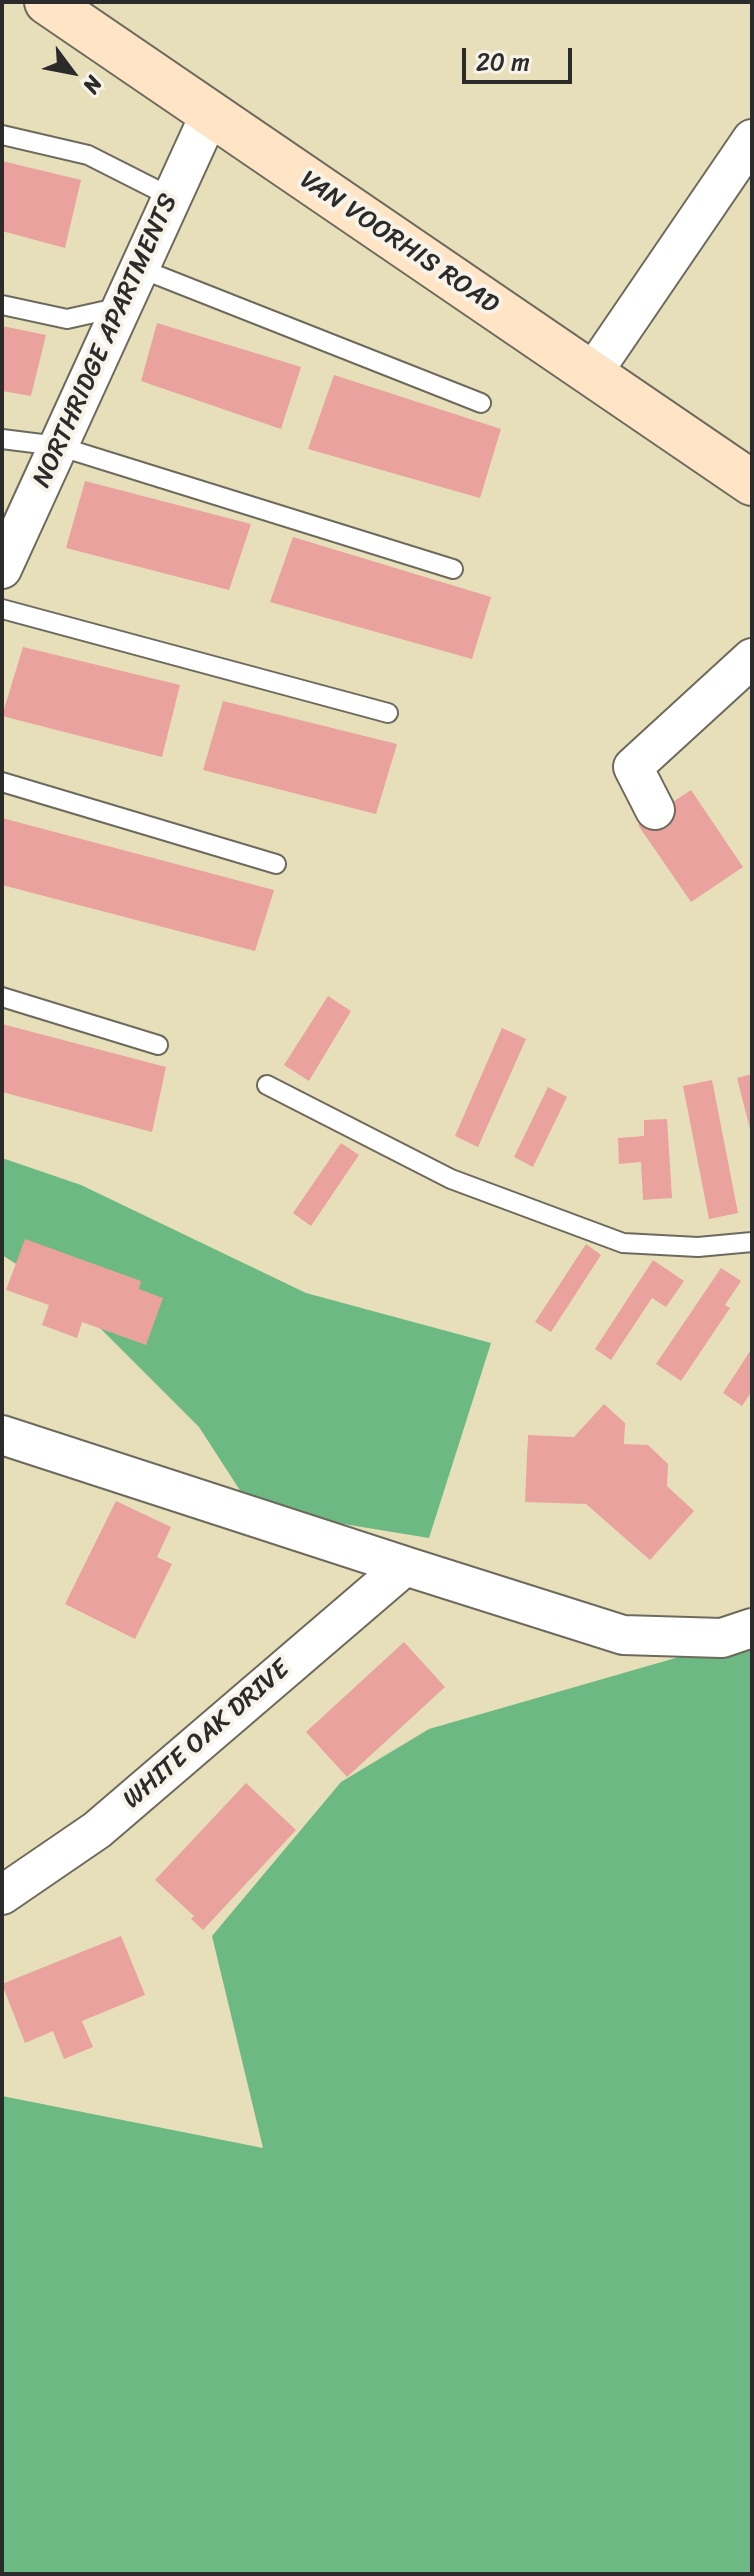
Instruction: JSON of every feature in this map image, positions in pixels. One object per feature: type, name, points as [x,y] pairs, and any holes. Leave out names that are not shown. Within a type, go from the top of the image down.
[{"type":"street","name":"VAN VOORHIS ROAD","points":[[47,2],[752,483]]},
{"type":"street","name":"NORTHRIDGE APARTMENTS","points":[[2,569],[210,114]]},
{"type":"street","points":[[591,375],[752,139]]},
{"type":"street","points":[[655,810],[633,767],[752,658]]},
{"type":"street","points":[[2,1435],[623,1635],[722,1638],[752,1628]]},
{"type":"street","name":"WHITE OAK DRIVE","points":[[2,1895],[97,1830],[405,1566]]},
{"type":"lane","points":[[2,135],[88,155],[171,197]]},
{"type":"lane","points":[[139,268],[481,403]]},
{"type":"lane","points":[[2,305],[67,319],[121,307]]},
{"type":"lane","points":[[2,439],[58,446],[453,569]]},
{"type":"lane","points":[[2,609],[388,713]]},
{"type":"lane","points":[[2,782],[276,864]]},
{"type":"lane","points":[[2,997],[158,1045]]},
{"type":"lane","points":[[267,1085],[451,1179],[623,1243],[698,1247],[752,1242]]},
{"type":"green space","points":[[2,1158],[81,1185],[306,1293],[491,1343],[429,1538],[252,1509],[199,1427],[70,1298],[2,1255]]},
{"type":"green space","points":[[752,1636],[752,2574],[2,2574],[2,2096],[263,2148],[212,1936],[341,1782],[429,1729]]},
{"type":"building","points":[[2,161],[81,180],[65,248],[2,231]]},
{"type":"building","points":[[157,323],[301,367],[281,429],[141,381]]},
{"type":"building","points":[[2,326],[46,335],[31,396],[2,391]]},
{"type":"building","points":[[334,375],[501,429],[480,498],[308,449]]},
{"type":"building","points":[[85,481],[251,524],[229,590],[66,548]]},
{"type":"building","points":[[293,537],[491,597],[472,659],[270,602]]},
{"type":"building","points":[[23,647],[180,685],[162,757],[2,716]]},
{"type":"building","points":[[223,701],[397,744],[376,814],[203,770]]},
{"type":"building","points":[[691,790],[743,867],[691,902],[638,825]]},
{"type":"building","points":[[2,818],[274,890],[255,951],[2,885]]},
{"type":"building","points":[[328,996],[351,1011],[309,1081],[284,1065]]},
{"type":"building","points":[[2,1024],[166,1067],[152,1132],[2,1092]]},
{"type":"building","points":[[502,1028],[526,1039],[478,1147],[455,1136]]},
{"type":"building","points":[[752,1074],[752,1133],[751,1133],[737,1078]]},
{"type":"building","points":[[712,1080],[738,1213],[709,1219],[683,1086]]},
{"type":"building","points":[[548,1087],[567,1097],[533,1167],[514,1157]]},
{"type":"building","points":[[667,1119],[672,1198],[643,1200],[641,1162],[619,1164],[618,1138],[644,1136],[644,1120]]},
{"type":"building","points":[[341,1143],[359,1155],[311,1226],[293,1213]]},
{"type":"building","points":[[25,1239],[141,1281],[139,1289],[163,1298],[146,1345],[82,1322],[77,1338],[42,1325],[49,1305],[6,1290]]},
{"type":"building","points":[[586,1244],[601,1255],[551,1332],[535,1322]]},
{"type":"building","points":[[653,1260],[684,1281],[666,1307],[652,1298],[611,1360],[595,1349]]},
{"type":"building","points":[[721,1268],[741,1281],[725,1305],[730,1308],[681,1381],[656,1364]]},
{"type":"building","points":[[752,1348],[752,1391],[742,1406],[723,1393]]},
{"type":"building","points":[[604,1404],[625,1423],[624,1444],[648,1445],[668,1464],[667,1486],[694,1511],[650,1560],[586,1504],[525,1502],[528,1435],[574,1437]]},
{"type":"building","points":[[116,1501],[171,1527],[157,1557],[172,1564],[135,1639],[65,1604]]},
{"type":"building","points":[[404,1642],[445,1687],[347,1777],[306,1732]]},
{"type":"building","points":[[246,1783],[296,1830],[203,1930],[191,1919],[194,1916],[155,1880]]},
{"type":"building","points":[[121,1936],[145,1995],[82,2021],[93,2047],[64,2059],[53,2031],[25,2043],[2,1984]]}]
